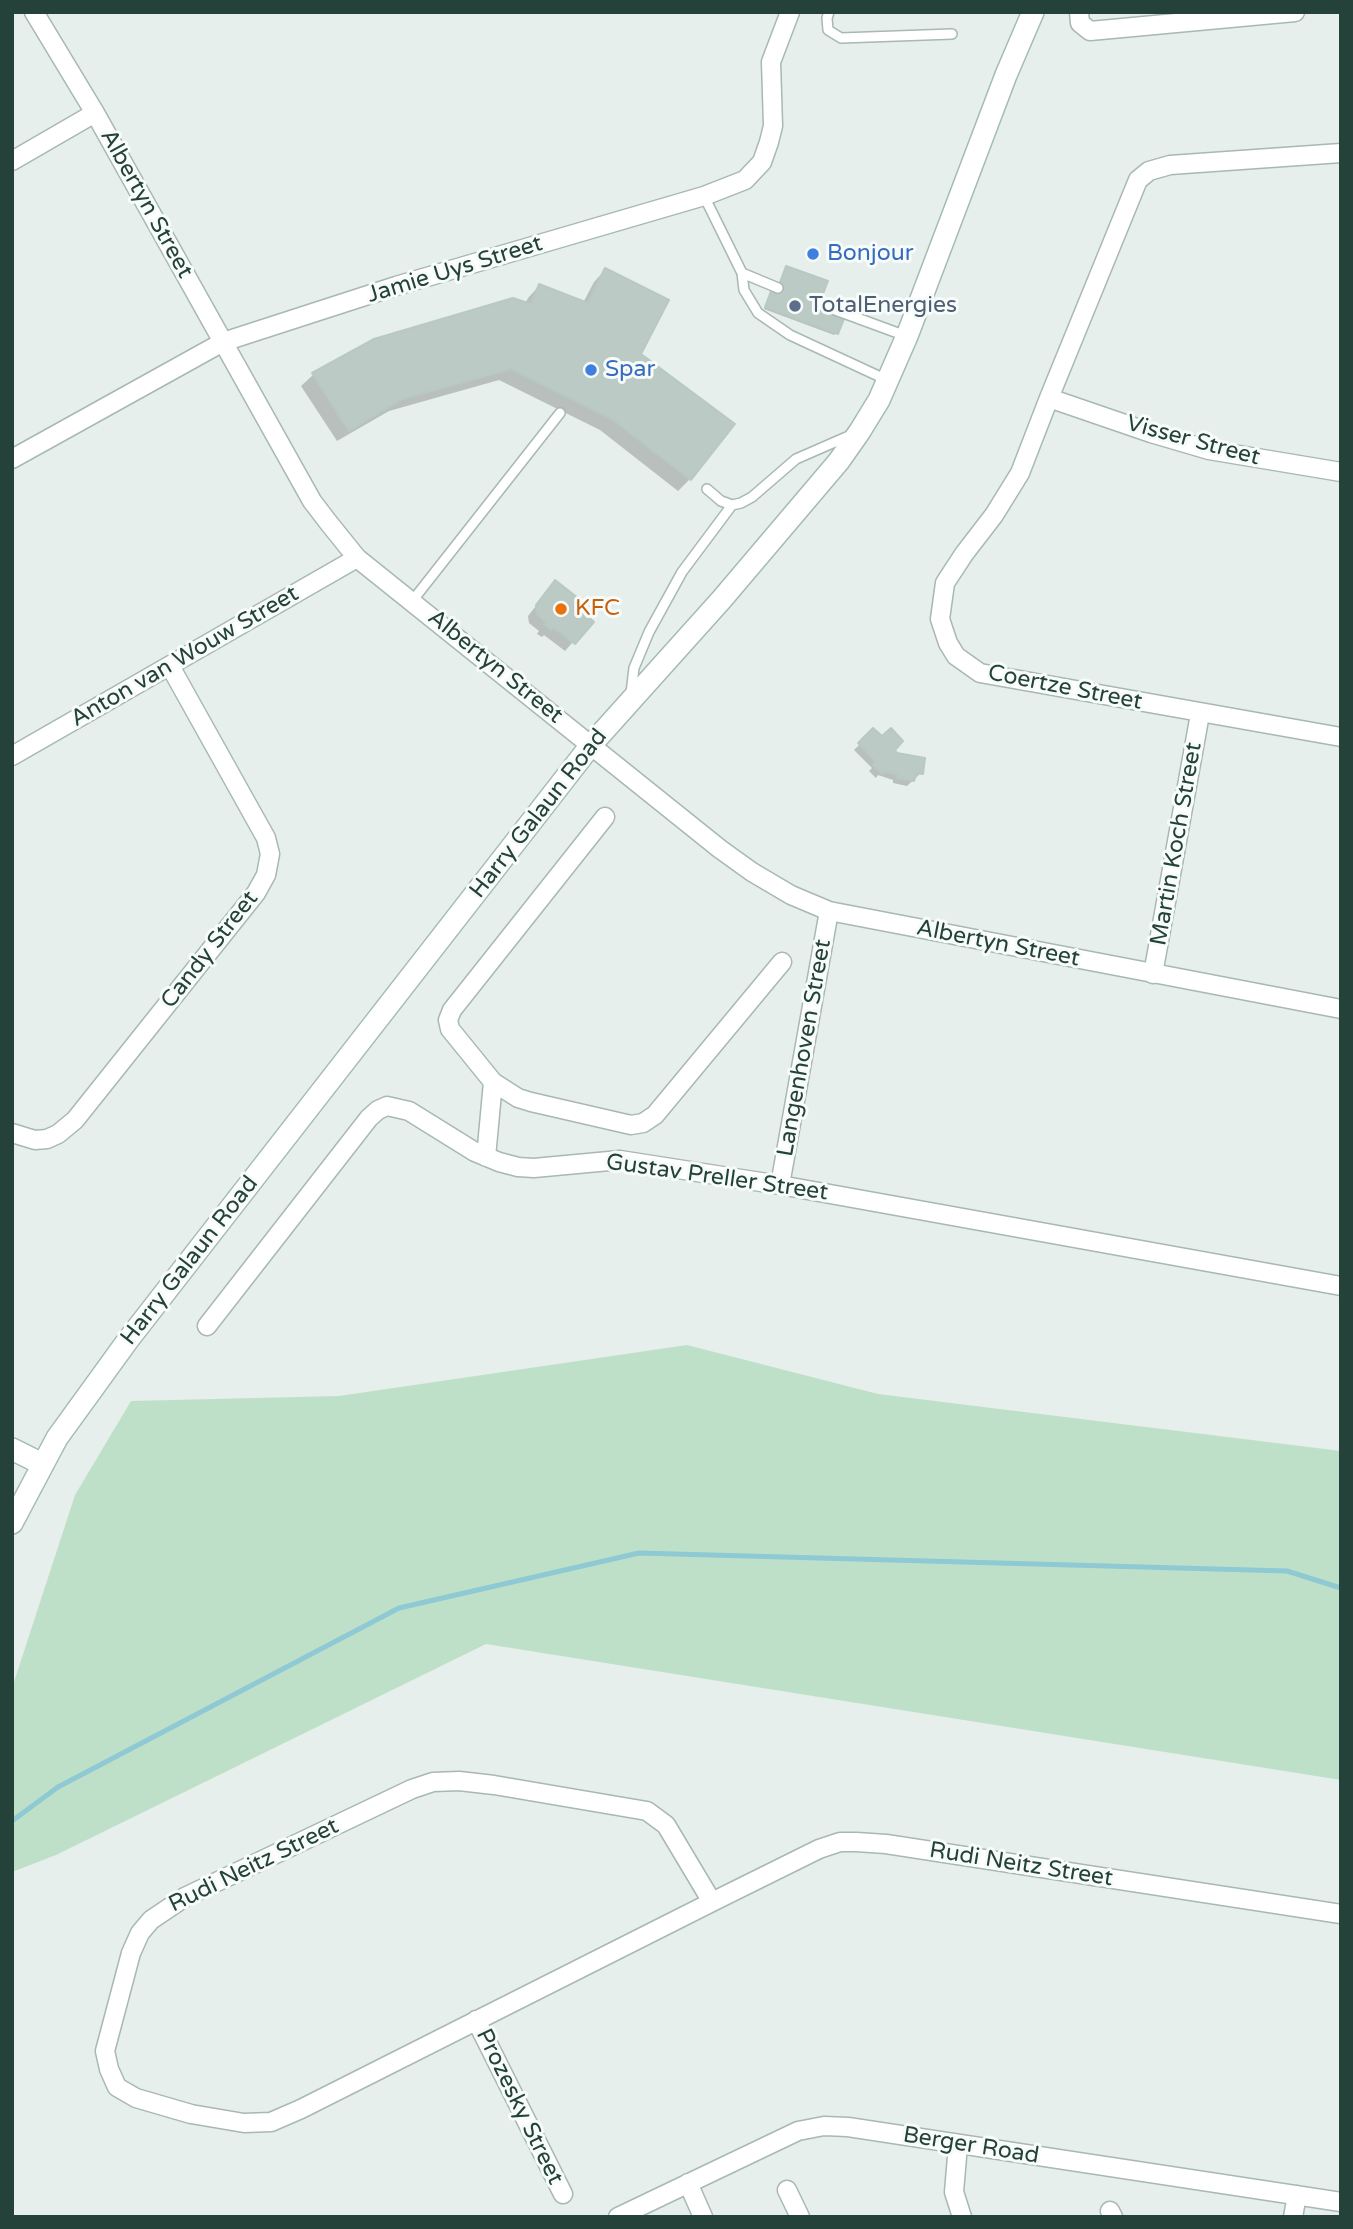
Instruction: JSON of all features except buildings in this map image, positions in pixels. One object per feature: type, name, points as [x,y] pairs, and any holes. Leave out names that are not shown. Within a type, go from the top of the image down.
[{"type":"main road","name":"Harry Galaun Road","points":[[1006,75],[1020,12]]},
{"type":"main road","name":"Harry Galaun Road","points":[[12,1523],[57,1438],[128,1340],[591,745],[731,589],[839,461],[860,431],[879,400],[907,336],[1006,75],[1033,12]]},
{"type":"main road","points":[[12,1448],[42,1464]]},
{"type":"street","name":"Albertyn Street","points":[[34,12],[95,113],[312,501],[358,558],[752,872],[791,895],[829,911],[1341,1009]]},
{"type":"street","name":"Jamie Uys Street","points":[[12,459],[223,342],[396,286],[704,196],[745,180],[762,162],[773,126],[771,62],[790,12]]},
{"type":"street","points":[[1079,12],[1080,23],[1090,31],[1295,12]]},
{"type":"street","points":[[12,161],[95,113]]},
{"type":"street","name":"Coertze Street","points":[[1341,153],[1170,165],[1149,171],[1138,180],[1020,473],[994,516],[945,583],[940,619],[948,643],[956,656],[980,673],[1341,737]]},
{"type":"street","name":"Visser Street","points":[[1049,398],[1209,450],[1341,472]]},
{"type":"street","name":"Anton van Wouw Street","points":[[12,756],[358,558]]},
{"type":"street","name":"Candy Street","points":[[12,1133],[35,1140],[47,1139],[75,1120],[256,894],[266,875],[270,854],[266,838],[170,666]]},
{"type":"street","name":"Martin Koch Street","points":[[1153,974],[1200,714]]},
{"type":"street","points":[[605,817],[452,1010],[448,1020],[450,1028],[493,1082],[518,1098],[531,1102],[631,1125],[643,1123],[655,1115],[782,962]]},
{"type":"street","name":"Langenhoven Street","points":[[780,1185],[829,911]]},
{"type":"street","points":[[486,1157],[493,1082]]},
{"type":"street","name":"Gustav Preller Street","points":[[207,1326],[378,1110],[387,1106],[409,1111],[486,1157],[518,1167],[620,1160],[780,1185],[1341,1286]]},
{"type":"street","name":"Rudi Neitz Street","points":[[712,1902],[666,1825],[646,1811],[494,1785],[459,1781],[433,1782],[412,1789],[185,1897],[150,1920],[140,1933],[131,1953],[105,2051],[108,2068],[117,2087],[136,2098],[221,2120],[271,2122],[819,1849],[840,1842],[886,1844],[1341,1914]]},
{"type":"street","name":"Prozesky Street","points":[[476,2020],[562,2194]]},
{"type":"street","name":"Berger Road","points":[[618,2217],[798,2131],[824,2126],[848,2127],[1341,2202]]},
{"type":"street","points":[[958,2145],[954,2192],[962,2217]]},
{"type":"street","points":[[688,2183],[703,2217]]},
{"type":"street","points":[[787,2190],[800,2217]]},
{"type":"street","points":[[1293,2217],[1297,2196]]},
{"type":"lane","points":[[829,12],[828,30],[841,38],[952,34]]},
{"type":"lane","points":[[704,196],[742,272],[744,290],[750,303],[772,324],[790,335],[887,380]]},
{"type":"lane","points":[[742,272],[778,288]]},
{"type":"lane","points":[[819,304],[907,336]]},
{"type":"lane","points":[[413,600],[560,413]]},
{"type":"lane","points":[[629,702],[634,668],[649,632],[682,572],[732,505],[752,497],[796,459],[860,431]]},
{"type":"lane","points":[[707,489],[721,501],[732,505]]},
{"type":"green space","points":[[687,1345],[878,1394],[1341,1451],[1341,1780],[486,1644],[56,1855],[12,1872],[12,1688],[75,1495],[131,1401],[339,1396]]},
{"type":"waterway","points":[[12,1821],[58,1787],[399,1608],[639,1553],[1287,1571],[1341,1588]]},
{"type":"place","name":"Bonjour","points":[[813,254]]},
{"type":"place","name":"TotalEnergies","points":[[795,306]]},
{"type":"place","name":"Spar","points":[[591,370]]},
{"type":"place","name":"KFC","points":[[561,609]]}]
